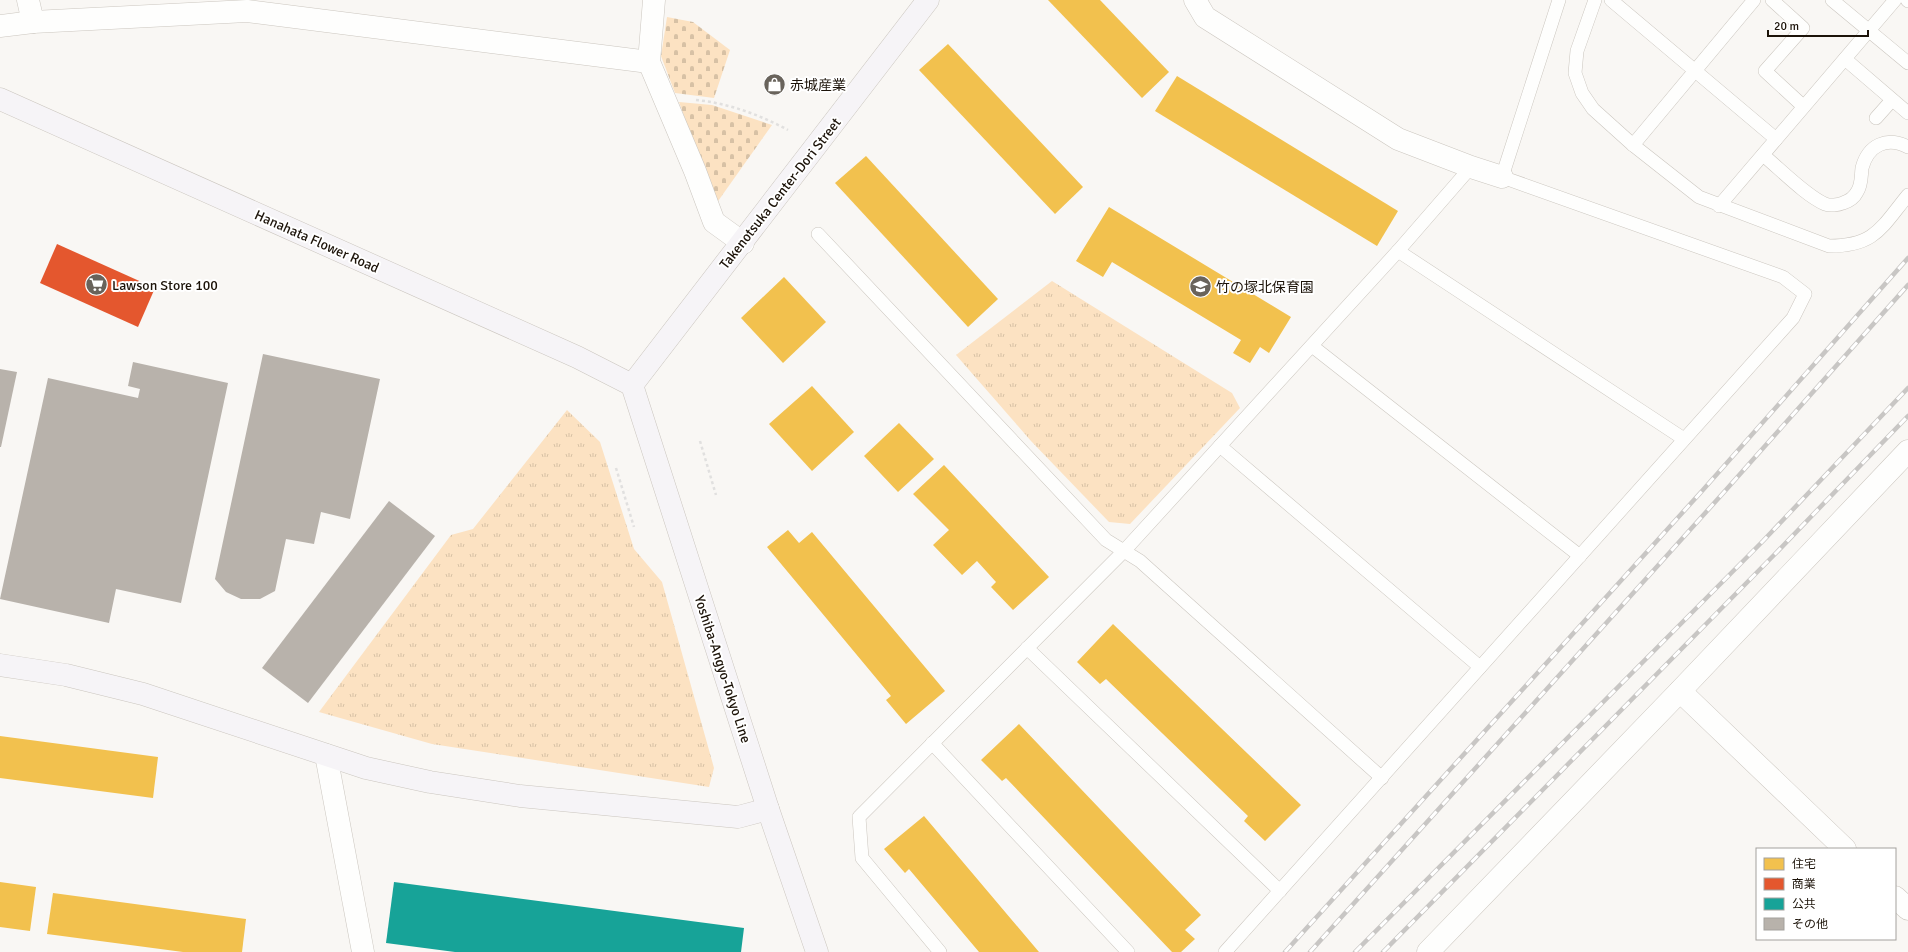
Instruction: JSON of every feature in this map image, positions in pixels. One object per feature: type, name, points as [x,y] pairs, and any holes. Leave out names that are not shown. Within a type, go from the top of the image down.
[{"type":"main road","name":"Takenotsuka Center-Dori Street","points":[[632,385],[743,243],[928,0]]},
{"type":"main road","name":"Hanahata Flower Road","points":[[0,99],[576,357],[632,385]]},
{"type":"main road","name":"Yoshiba-Angyo-Tokyo Line","points":[[632,385],[768,809],[818,952]]},
{"type":"main road","points":[[0,665],[66,675],[143,694],[366,768],[430,782],[520,796],[738,817],[768,809]]},
{"type":"street","points":[[28,0],[33,22]]},
{"type":"street","points":[[654,0],[649,62],[714,222],[743,243]]},
{"type":"street","points":[[1195,0],[1205,17],[1398,139],[1471,167],[1502,177]]},
{"type":"street","points":[[0,26],[33,22],[247,11],[649,62]]},
{"type":"street","points":[[1428,952],[1680,691],[1908,451]]},
{"type":"street","points":[[1680,691],[1844,848]]},
{"type":"street","points":[[326,755],[363,952]]},
{"type":"street","points":[[1896,897],[1908,909]]},
{"type":"lane","points":[[1225,952],[1793,318],[1805,294],[1783,277],[1502,177],[1559,0]]},
{"type":"lane","points":[[1595,0],[1577,52],[1575,73],[1582,93],[1592,109],[1633,145],[1699,198],[1829,246],[1848,246],[1867,240],[1881,229],[1908,195]]},
{"type":"lane","points":[[1611,0],[1776,139]]},
{"type":"lane","points":[[1633,145],[1754,0]]},
{"type":"lane","points":[[1772,0],[1803,28],[1765,71],[1804,106]]},
{"type":"lane","points":[[1832,0],[1908,63]]},
{"type":"lane","points":[[1719,206],[1895,0]]},
{"type":"lane","points":[[1844,59],[1908,113]]},
{"type":"lane","points":[[1876,118],[1892,100]]},
{"type":"lane","points":[[1763,155],[1815,199],[1827,204],[1839,205],[1850,200],[1858,191],[1866,156],[1872,149],[1880,143],[1888,142],[1900,143],[1908,147]]},
{"type":"lane","points":[[940,952],[862,858],[859,816],[1124,551],[1398,251],[1471,167]]},
{"type":"lane","points":[[818,234],[1106,540],[1140,561],[1382,778]]},
{"type":"lane","points":[[1398,251],[1684,439]]},
{"type":"lane","points":[[1312,346],[1580,556]]},
{"type":"lane","points":[[1220,446],[1480,667]]},
{"type":"lane","points":[[1027,648],[1280,891]]},
{"type":"lane","points":[[932,743],[1128,952]]},
{"type":"path","points":[[665,102],[681,99],[703,100],[765,117],[788,130]]},
{"type":"path","points":[[700,441],[716,495]]},
{"type":"path","points":[[616,468],[634,527]]},
{"type":"green space","points":[[667,17],[693,22],[730,50],[714,98],[675,93],[661,56]]},
{"type":"green space","points":[[679,102],[712,105],[772,125],[716,204]]},
{"type":"green space","points":[[1052,281],[1232,393],[1240,408],[1130,524],[1109,522],[1031,441],[956,355]]},
{"type":"green space","points":[[567,410],[600,442],[634,549],[662,582],[714,768],[709,787],[432,744],[319,712],[451,535],[473,529]]},
{"type":"building: 住宅","points":[[1048,0],[1100,0],[1169,72],[1142,98]]},
{"type":"building: 住宅","points":[[948,44],[1083,187],[1055,214],[919,70]]},
{"type":"building: 住宅","points":[[1177,76],[1398,211],[1377,246],[1155,111]]},
{"type":"building: 住宅","points":[[866,156],[998,299],[968,327],[835,183]]},
{"type":"building: 住宅","points":[[1109,207],[1291,317],[1269,353],[1260,347],[1250,363],[1233,353],[1241,340],[1112,262],[1103,277],[1076,261]]},
{"type":"building: 住宅","points":[[784,277],[826,322],[783,363],[741,318]]},
{"type":"building: 住宅","points":[[812,386],[854,432],[812,471],[769,424]]},
{"type":"building: 住宅","points":[[899,423],[934,459],[898,492],[864,456]]},
{"type":"building: 住宅","points":[[944,465],[1049,577],[1013,610],[991,587],[996,582],[977,561],[962,575],[933,545],[949,530],[913,494]]},
{"type":"building: 住宅","points":[[788,530],[799,543],[812,532],[945,691],[906,724],[886,700],[891,696],[767,547]]},
{"type":"building: 住宅","points":[[1113,624],[1301,805],[1265,841],[1244,821],[1248,816],[1106,679],[1100,684],[1077,662]]},
{"type":"building: 住宅","points":[[1019,724],[1201,915],[1185,930],[1195,939],[1181,952],[1172,952],[1006,778],[1002,781],[981,760]]},
{"type":"building: 住宅","points":[[0,736],[158,757],[153,798],[0,778]]},
{"type":"building: 住宅","points":[[924,816],[1039,952],[979,952],[909,869],[905,873],[884,849]]},
{"type":"building: 住宅","points":[[0,882],[36,887],[30,931],[0,927]]},
{"type":"building: 住宅","points":[[53,893],[246,919],[242,952],[183,952],[47,934]]},
{"type":"building: 商業","name":"Lawson Store 100","points":[[57,244],[155,288],[138,327],[40,283]]},
{"type":"building: 公共","points":[[394,882],[744,928],[741,952],[455,952],[386,943]]},
{"type":"building: その他","points":[[263,354],[380,379],[350,519],[321,512],[314,544],[286,539],[275,591],[260,599],[241,599],[226,592],[215,579]]},
{"type":"building: その他","points":[[133,362],[228,383],[181,603],[116,589],[109,623],[0,599],[48,378],[138,398],[140,389],[128,386]]},
{"type":"building: その他","points":[[0,369],[17,372],[1,447],[0,447]]},
{"type":"building: その他","points":[[389,501],[435,536],[308,703],[262,668]]},
{"type":"railway","points":[[1285,952],[1702,491],[1908,258]]},
{"type":"railway","points":[[1310,952],[1725,491],[1908,285]]},
{"type":"railway","points":[[1355,952],[1763,541],[1908,388]]},
{"type":"railway","points":[[1383,952],[1776,553],[1908,416]]},
{"type":"place","name":"赤城産業","points":[[775,85]]},
{"type":"place","name":"Lawson Store 100","points":[[97,285]]},
{"type":"place","name":"竹の塚北保育園","points":[[1201,287]]}]
